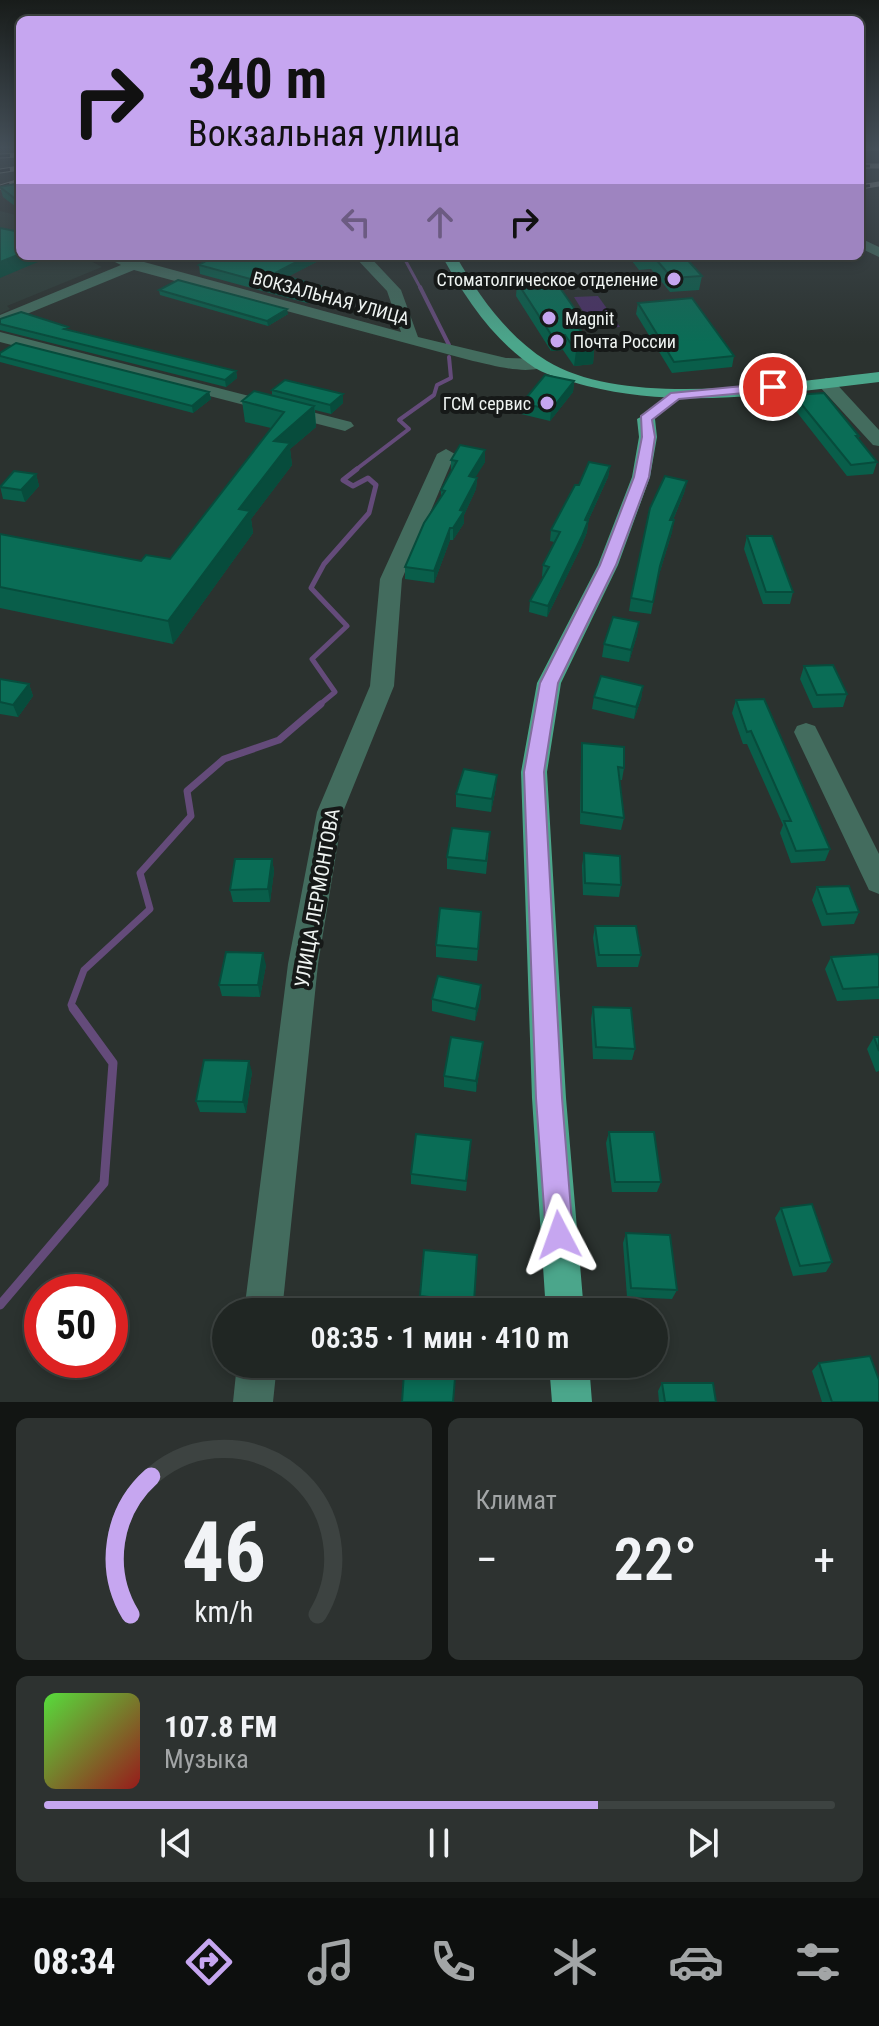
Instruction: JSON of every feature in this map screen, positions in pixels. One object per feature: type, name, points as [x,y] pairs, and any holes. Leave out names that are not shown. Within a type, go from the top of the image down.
[{"type":"main road","points":[[451,260],[464,285],[508,338],[540,364],[604,386],[675,396],[879,377]]},
{"type":"main road","points":[[564,1298],[549,1098],[534,772],[549,683],[608,565],[641,477],[648,437],[646,419],[604,386]]},
{"type":"main road","points":[[646,419],[675,396]]},
{"type":"main road","points":[[570,1378],[572,1402]]},
{"type":"street","name":"ВОКЗАЛЬНАЯ УЛИЦА","points":[[120,260],[412,341],[506,363],[540,364]]},
{"type":"street","points":[[365,260],[394,290],[412,341]]},
{"type":"street","points":[[0,320],[133,265]]},
{"type":"street","points":[[0,337],[345,426]]},
{"type":"street","points":[[473,356],[486,354],[508,338]]},
{"type":"street","points":[[826,383],[879,441]]},
{"type":"street","name":"УЛИЦА ЛЕРМОНТОВА","points":[[265,1298],[303,964],[330,812],[382,686],[391,579],[446,454]]},
{"type":"street","points":[[806,732],[879,882]]},
{"type":"street","points":[[253,1402],[256,1378]]},
{"type":"shaded area","points":[[0,212],[16,215],[16,260],[89,260],[102,267],[7,306],[10,309],[0,314]]},
{"type":"shaded area","points":[[598,296],[620,327],[594,329],[574,297]]},
{"type":"building","points":[[0,228],[16,231],[16,256],[0,262]]},
{"type":"building","points":[[208,260],[300,260],[275,273],[320,286],[306,294],[199,265]]},
{"type":"building","points":[[656,260],[688,260],[702,276],[672,278]]},
{"type":"building","points":[[553,278],[579,315],[570,316],[594,349],[576,351],[565,335],[552,336],[517,282]]},
{"type":"building","points":[[178,280],[287,309],[267,321],[159,290]]},
{"type":"building","points":[[692,298],[734,356],[674,362],[638,303]]},
{"type":"building","points":[[21,312],[68,327],[64,329],[236,371],[225,380],[0,324],[0,319]]},
{"type":"building","points":[[16,343],[209,392],[192,406],[0,356]]},
{"type":"building","points":[[545,375],[574,381],[551,410],[522,403]]},
{"type":"building","points":[[285,380],[343,394],[330,405],[272,390]]},
{"type":"building","points":[[254,391],[314,406],[274,441],[290,443],[239,509],[250,511],[168,621],[0,587],[0,534],[141,561],[146,555],[170,559],[284,412],[242,401]]},
{"type":"building","points":[[824,393],[877,462],[851,465],[794,395]]},
{"type":"building","points":[[460,445],[485,450],[469,476],[477,478],[460,510],[464,511],[450,528],[434,571],[405,567],[424,523],[445,491],[441,490],[457,461],[451,460]]},
{"type":"building","points":[[589,462],[610,466],[585,520],[588,521],[582,536],[548,606],[530,601],[549,567],[543,565],[560,532],[551,530],[575,485],[579,485]]},
{"type":"building","points":[[14,471],[36,474],[21,490],[0,487]]},
{"type":"building","points":[[665,476],[687,481],[670,520],[674,520],[653,602],[631,598],[650,508]]},
{"type":"building","points":[[747,536],[772,536],[793,592],[766,592]]},
{"type":"building","points":[[613,617],[639,622],[631,650],[604,644]]},
{"type":"building","points":[[833,665],[847,694],[817,695],[804,666]]},
{"type":"building","points":[[601,676],[643,686],[636,707],[594,697]]},
{"type":"building","points":[[0,679],[29,684],[13,705],[0,702]]},
{"type":"building","points":[[764,699],[830,849],[796,851],[784,821],[791,821],[751,731],[747,732],[736,700]]},
{"type":"building","points":[[582,743],[624,747],[624,768],[618,767],[624,818],[582,812]]},
{"type":"building","points":[[464,769],[497,775],[492,799],[456,794]]},
{"type":"building","points":[[452,828],[490,832],[486,861],[447,857]]},
{"type":"building","points":[[584,853],[620,856],[621,885],[585,883]]},
{"type":"building","points":[[235,859],[272,859],[268,889],[230,890]]},
{"type":"building","points":[[849,886],[859,912],[827,914],[817,887]]},
{"type":"building","points":[[440,908],[481,912],[478,949],[436,945]]},
{"type":"building","points":[[595,926],[636,926],[641,955],[599,955]]},
{"type":"building","points":[[226,952],[263,953],[258,985],[219,985]]},
{"type":"building","points":[[878,954],[879,987],[843,989],[831,957]]},
{"type":"building","points":[[438,976],[481,985],[476,1009],[432,999]]},
{"type":"building","points":[[593,1007],[631,1008],[635,1049],[596,1047]]},
{"type":"building","points":[[451,1037],[483,1042],[476,1081],[444,1076]]},
{"type":"building","points":[[204,1060],[249,1061],[243,1102],[196,1101]]},
{"type":"building","points":[[609,1132],[654,1132],[661,1182],[615,1182]]},
{"type":"building","points":[[416,1134],[471,1140],[466,1181],[411,1174]]},
{"type":"building","points":[[812,1204],[832,1262],[800,1266],[781,1208]]},
{"type":"building","points":[[626,1233],[670,1235],[677,1290],[631,1288]]},
{"type":"building","points":[[424,1250],[477,1255],[474,1298],[420,1296]]},
{"type":"building","points":[[870,1356],[879,1380],[879,1402],[832,1402],[819,1363]]},
{"type":"building","points":[[404,1378],[455,1378],[453,1402],[402,1402]]},
{"type":"building","points":[[662,1383],[713,1383],[716,1402],[665,1402]]},
{"type":"waterway","points":[[405,260],[421,289]]},
{"type":"waterway","points":[[421,289],[449,345]]},
{"type":"waterway","points":[[354,471],[409,429],[399,420],[434,395],[437,385],[451,378],[449,357]]},
{"type":"waterway","points":[[318,706],[335,692],[312,659],[347,626],[311,588],[324,564],[369,513],[376,485],[368,478],[353,486],[343,480],[357,469]]},
{"type":"waterway","points":[[75,1010],[71,1005],[84,970],[150,909],[140,873],[191,816],[187,791],[224,759],[279,740],[321,704]]},
{"type":"waterway","points":[[0,1305],[104,1183],[113,1063],[73,1008]]},
{"type":"place","name":"Стоматолгическое отделение","points":[[674,279]]},
{"type":"place","name":"Magnit","points":[[549,318]]},
{"type":"place","name":"Почта России","points":[[557,341]]},
{"type":"place","name":"ГСМ сервис","points":[[547,403]]},
{"type":"route","points":[[559,1235],[549,1098],[534,772],[549,683],[608,565],[641,477],[647,457],[646,419],[675,396],[773,387]]}]
